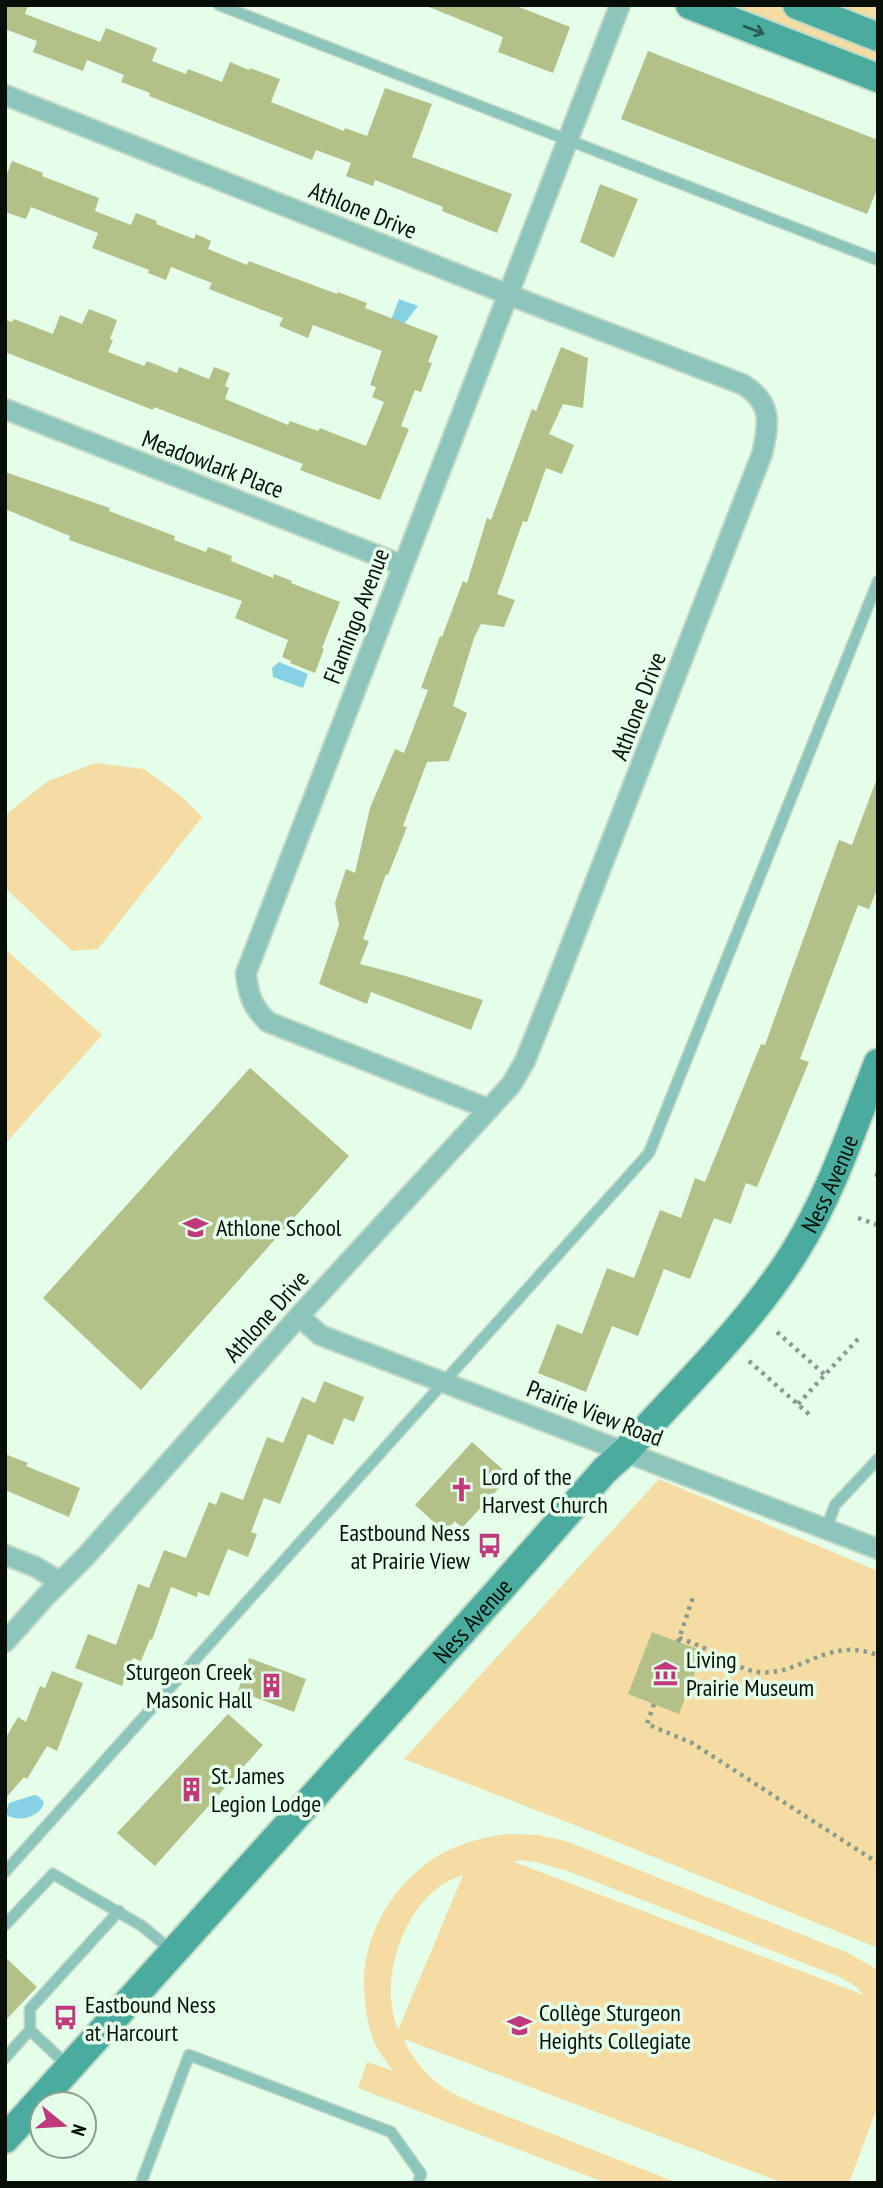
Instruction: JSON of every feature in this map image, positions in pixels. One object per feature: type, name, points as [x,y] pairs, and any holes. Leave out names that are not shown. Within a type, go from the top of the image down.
[{"type":"main road","points":[[690,5],[878,78]]},
{"type":"main road","points":[[797,5],[878,37]]},
{"type":"main road","name":"Ness Avenue","points":[[5,2139],[605,1470],[625,1452],[746,1318],[794,1253],[819,1208],[878,1063]]},
{"type":"street","name":"Flamingo Avenue","points":[[489,1110],[268,1022],[256,1011],[249,996],[246,973],[621,5]]},
{"type":"street","name":"Athlone Drive","points":[[5,95],[509,295],[742,384],[754,391],[765,408],[769,425],[757,467],[525,1061],[511,1085],[299,1315],[113,1526],[5,1642]]},
{"type":"street","name":"Meadowlark Place","points":[[5,409],[402,565]]},
{"type":"street","name":"Prairie View Road","points":[[299,1315],[320,1335],[878,1549]]},
{"type":"street","points":[[5,1555],[36,1567],[60,1583]]},
{"type":"lane","points":[[219,5],[878,260]]},
{"type":"lane","points":[[5,1872],[649,1153],[878,581]]},
{"type":"lane","points":[[826,1529],[835,1505],[878,1459]]},
{"type":"lane","points":[[5,1925],[52,1874],[119,1911],[174,1953]]},
{"type":"lane","points":[[5,2058],[30,2030],[30,2009],[119,1911]]},
{"type":"lane","points":[[30,2030],[69,2067]]},
{"type":"lane","points":[[141,2183],[189,2055],[391,2132],[421,2174],[418,2183]]},
{"type":"path","points":[[858,1218],[878,1225]]},
{"type":"path","points":[[777,1332],[825,1375]]},
{"type":"path","points":[[799,1405],[858,1339]]},
{"type":"path","points":[[749,1362],[811,1416]]},
{"type":"path","points":[[693,1597],[678,1639],[705,1648],[731,1663],[757,1672],[781,1671],[848,1649],[878,1655]]},
{"type":"path","points":[[654,1704],[647,1724],[692,1743],[878,1863]]},
{"type":"shaded area","points":[[690,5],[878,5],[878,78]]},
{"type":"shaded area","points":[[96,763],[144,769],[181,796],[202,817],[98,949],[72,951],[5,888],[5,815],[48,781]]},
{"type":"shaded area","points":[[5,949],[102,1035],[5,1144]]},
{"type":"shaded area","name":"Living Prairie Museum","points":[[659,1479],[878,1571],[878,1948],[404,1759]]},
{"type":"shaded area","points":[[508,1834],[538,1835],[566,1841],[848,1953],[878,1970],[878,2105],[849,2183],[778,2181],[404,2039],[422,2068],[442,2087],[455,2094],[678,2183],[606,2183],[358,2088],[367,2062],[393,2071],[375,2044],[365,2001],[366,1964],[379,1921],[405,1883],[422,1867],[461,1845]],"holes":[[[521,1860],[568,1871],[842,1978],[864,1995],[514,1862]],[[463,1875],[399,2028],[398,2029],[392,2008],[391,1986],[394,1962],[402,1938],[412,1917],[427,1898],[444,1884]]]},
{"type":"water","points":[[399,299],[418,306],[404,324],[385,336]]},
{"type":"water","points":[[279,662],[308,674],[303,688],[273,677],[272,668]]},
{"type":"water","points":[[34,1795],[44,1802],[39,1811],[24,1818],[8,1816],[6,1811],[9,1803]]},
{"type":"building","points":[[5,5],[28,5],[25,14],[100,42],[106,28],[157,48],[152,61],[186,74],[188,69],[222,82],[230,62],[280,79],[271,102],[344,131],[345,128],[367,136],[385,88],[432,104],[412,157],[512,194],[497,233],[442,211],[443,207],[375,180],[373,186],[346,176],[351,163],[316,150],[312,160],[149,96],[150,93],[121,82],[124,75],[87,60],[83,71],[33,52],[37,41],[5,29]]},
{"type":"building","points":[[424,5],[514,5],[570,27],[553,73],[498,52],[503,37]]},
{"type":"building","points":[[648,51],[878,140],[878,187],[867,214],[621,119]]},
{"type":"building","points":[[12,161],[99,198],[95,211],[131,225],[136,213],[194,239],[196,234],[211,241],[208,249],[247,265],[249,261],[337,294],[338,292],[367,303],[365,308],[438,336],[428,362],[432,363],[421,392],[415,390],[401,426],[409,429],[380,500],[300,470],[303,464],[154,407],[153,410],[5,352],[5,320],[12,322],[14,319],[53,334],[60,315],[82,324],[89,309],[117,320],[108,352],[144,366],[147,361],[177,373],[179,367],[209,379],[214,367],[230,373],[225,386],[229,388],[225,399],[288,425],[290,421],[318,431],[320,428],[366,446],[384,402],[372,397],[376,387],[370,385],[382,351],[313,325],[308,338],[279,326],[283,318],[209,289],[212,283],[171,267],[166,280],[148,273],[149,270],[92,248],[98,233],[31,207],[26,219],[5,212],[5,179]]},
{"type":"building","points":[[600,184],[638,199],[614,258],[580,242]]},
{"type":"building","points":[[561,347],[588,358],[583,408],[563,404],[549,434],[574,445],[562,474],[546,468],[527,522],[523,521],[497,594],[515,600],[504,627],[481,624],[474,638],[453,706],[467,713],[449,761],[427,762],[403,826],[407,827],[388,875],[386,874],[363,939],[369,941],[360,964],[483,1000],[471,1030],[371,992],[367,1004],[319,984],[339,925],[335,903],[346,869],[355,873],[370,808],[395,749],[404,753],[428,690],[421,688],[440,636],[442,637],[463,581],[467,583],[487,518],[491,520],[532,409],[536,411]]},
{"type":"building","points":[[5,472],[110,508],[109,511],[175,536],[174,540],[206,552],[208,547],[232,556],[231,561],[273,578],[274,574],[340,602],[315,673],[282,657],[288,640],[235,618],[242,601],[69,540],[70,536],[5,509]]},
{"type":"building","points":[[876,781],[878,887],[869,909],[858,905],[800,1059],[809,1062],[757,1187],[746,1183],[731,1224],[714,1218],[690,1279],[664,1269],[638,1336],[612,1326],[586,1392],[538,1373],[557,1324],[582,1334],[607,1268],[634,1278],[660,1210],[681,1218],[695,1178],[705,1182],[761,1044],[765,1045],[839,840],[852,845]]},
{"type":"building","name":"Athlone School","points":[[250,1068],[349,1156],[141,1390],[43,1298]]},
{"type":"building","points":[[324,1381],[364,1397],[354,1422],[344,1418],[333,1445],[308,1434],[280,1504],[264,1498],[251,1532],[257,1534],[248,1557],[228,1549],[209,1596],[198,1592],[197,1597],[171,1587],[152,1640],[150,1639],[141,1661],[133,1658],[122,1686],[75,1668],[88,1634],[116,1645],[138,1584],[149,1588],[164,1550],[186,1558],[209,1502],[216,1505],[221,1492],[243,1500],[267,1437],[283,1443],[302,1397],[315,1403]]},
{"type":"building","name":"Lord of the Harvest Church","points":[[472,1442],[510,1476],[462,1528],[455,1521],[445,1532],[415,1505]]},
{"type":"building","points":[[5,1454],[28,1463],[26,1466],[80,1488],[69,1517],[5,1490]]},
{"type":"building","name":"Living Prairie Museum","points":[[652,1632],[703,1651],[679,1714],[628,1694]]},
{"type":"building","name":"Sturgeon Creek Masonic Hall","points":[[249,1658],[306,1679],[294,1712],[238,1691]]},
{"type":"building","points":[[52,1671],[83,1683],[57,1751],[47,1746],[27,1779],[24,1777],[5,1799],[5,1739],[18,1717],[26,1722],[40,1686],[45,1688]]},
{"type":"building","name":"St. James Legion Lodge","points":[[228,1714],[263,1745],[155,1866],[117,1833]]},
{"type":"building","points":[[5,1957],[37,1987],[5,2021]]},
{"type":"place","name":"Athlone School","points":[[196,1227]]},
{"type":"place","name":"Lord of the Harvest Church","points":[[462,1490]]},
{"type":"place","name":"Eastbound Ness at Prairie View","points":[[490,1546]]},
{"type":"place","name":"Living Prairie Museum","points":[[666,1673]]},
{"type":"place","name":"Sturgeon Creek Masonic Hall","points":[[272,1685]]},
{"type":"place","name":"St. James Legion Lodge","points":[[191,1789]]},
{"type":"place","name":"Eastbound Ness at Harcourt","points":[[65,2018]]},
{"type":"place","name":"Collège Sturgeon Heights Collegiate","points":[[519,2026]]}]
